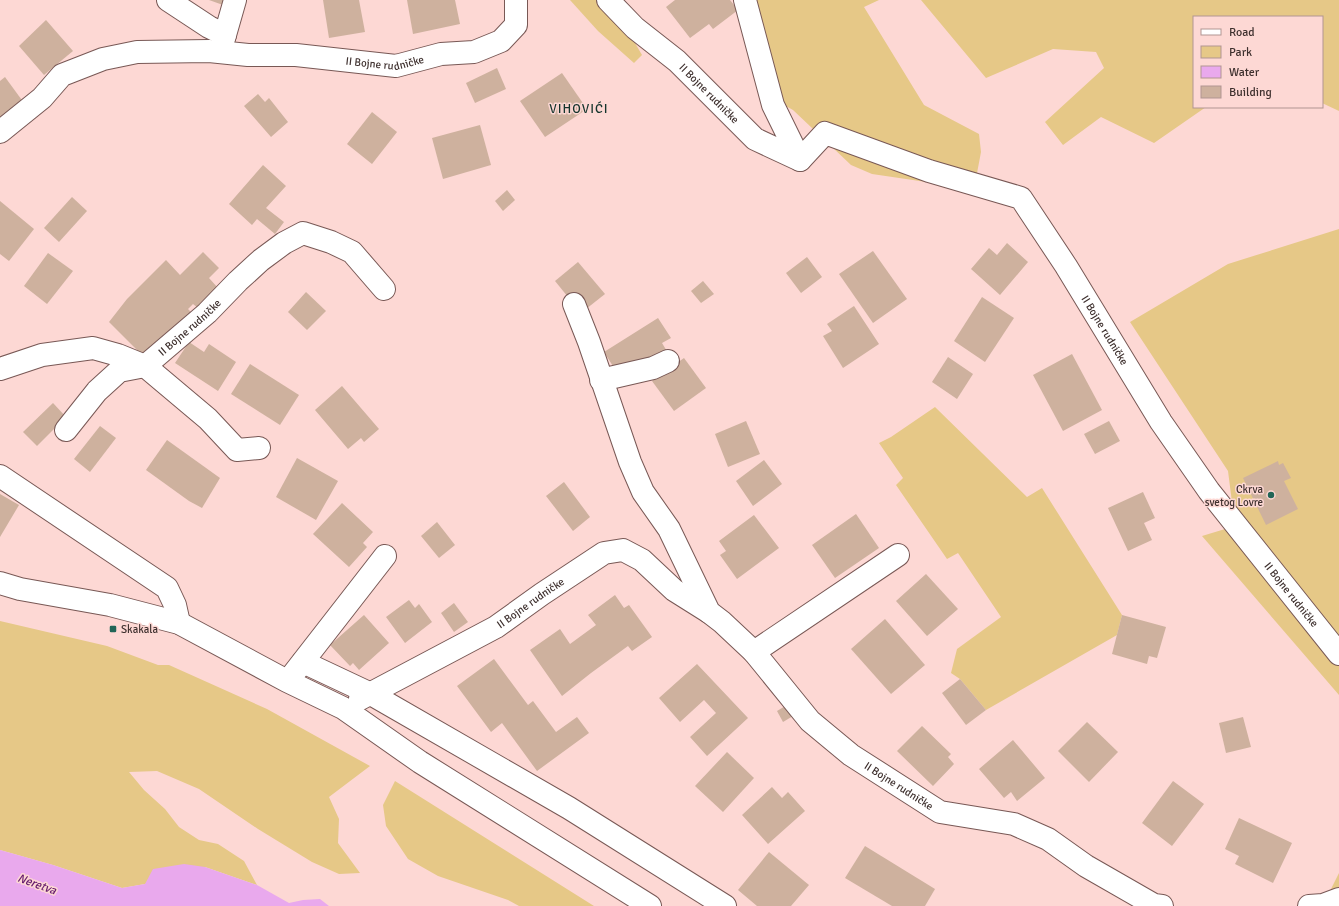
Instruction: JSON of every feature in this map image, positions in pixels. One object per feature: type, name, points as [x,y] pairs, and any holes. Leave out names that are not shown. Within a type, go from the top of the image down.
[{"type":"street","points":[[168,0],[208,27],[222,44]]},
{"type":"street","points":[[222,44],[235,0]]},
{"type":"street","name":"II Bojne rudničke","points":[[0,132],[42,98],[62,75],[103,59],[137,52],[222,44],[248,55],[296,55],[396,66],[440,54],[474,52],[501,41],[516,25],[516,0]]},
{"type":"street","name":"II Bojne rudničke","points":[[608,0],[635,28],[677,61],[755,139],[800,160],[824,133],[929,171],[1021,198],[1066,266],[1161,422],[1209,492],[1339,654]]},
{"type":"street","points":[[745,0],[772,105],[800,160]]},
{"type":"street","name":"II Bojne rudničke","points":[[66,430],[97,391],[119,371],[145,366],[207,313],[261,260],[284,243],[303,233],[331,242],[352,252],[384,289]]},
{"type":"street","name":"II Bojne rudničke","points":[[574,304],[589,342],[630,462],[643,492],[669,529],[709,612]]},
{"type":"street","points":[[0,369],[42,355],[93,348],[118,355],[145,366],[208,419],[237,450],[259,448]]},
{"type":"street","points":[[601,380],[653,368],[668,362]]},
{"type":"street","points":[[0,476],[167,588],[175,605],[179,623]]},
{"type":"street","name":"II Bojne rudničke","points":[[343,708],[496,627],[542,594],[604,553],[623,550],[642,560],[674,590],[722,622],[754,652],[810,721],[851,755],[940,812],[1014,824],[1048,839],[1086,866],[1154,905],[1162,906]]},
{"type":"street","points":[[754,652],[898,555]]},
{"type":"street","points":[[287,681],[385,556]]},
{"type":"street","points":[[0,584],[110,605],[179,623],[287,681],[343,708],[420,762],[650,906]]},
{"type":"street","points":[[303,662],[371,694],[569,808],[725,906]]},
{"type":"street","points":[[1309,906],[1323,905],[1339,899]]},
{"type":"green space","points":[[570,0],[610,0],[642,55],[634,63],[598,31]]},
{"type":"green space","points":[[737,0],[879,0],[864,7],[924,105],[979,134],[981,152],[974,189],[872,174],[851,165],[793,110],[759,91]]},
{"type":"green space","points":[[921,0],[1339,0],[1339,111],[1323,103],[1323,16],[1193,16],[1193,108],[1205,108],[1154,143],[1101,117],[1063,145],[1045,122],[1104,68],[1096,52],[1053,49],[986,78]]},
{"type":"green space","points":[[1339,229],[1339,695],[1202,536],[1235,526],[1228,471],[1130,322],[1228,264]]},
{"type":"green space","points":[[935,407],[1027,497],[1042,488],[1122,615],[1117,635],[986,710],[960,679],[951,673],[957,649],[1001,617],[958,553],[947,559],[896,485],[903,478],[879,443],[891,437]]},
{"type":"green space","points":[[0,621],[107,646],[158,665],[169,665],[267,709],[370,766],[329,797],[339,819],[338,843],[360,873],[339,874],[312,862],[258,829],[199,789],[157,771],[129,772],[144,790],[165,809],[179,827],[199,840],[218,844],[244,861],[257,885],[205,867],[145,884],[122,888],[53,865],[0,850]]},
{"type":"green space","points":[[395,781],[594,906],[519,906],[508,900],[438,876],[408,859],[386,826],[383,805]]},
{"type":"green space","points":[[1339,873],[1339,899],[1323,905]]},
{"type":"water","name":"Neretva","points":[[0,850],[53,865],[122,888],[145,884],[153,869],[184,864],[205,867],[257,885],[289,903],[320,899],[329,906],[0,906]]},
{"type":"building","points":[[209,0],[225,0],[223,5]]},
{"type":"building","points":[[323,0],[359,0],[365,32],[329,38]]},
{"type":"building","points":[[407,0],[455,0],[460,24],[413,34]]},
{"type":"building","points":[[675,0],[730,0],[738,10],[713,29],[709,24],[690,38],[666,7]]},
{"type":"building","points":[[46,20],[73,51],[44,75],[19,46]]},
{"type":"building","points":[[497,68],[506,89],[475,103],[466,83]]},
{"type":"building","points":[[562,73],[587,109],[545,137],[520,101]]},
{"type":"building","points":[[5,77],[24,103],[0,122],[0,81]]},
{"type":"building","points":[[258,94],[265,102],[269,98],[288,122],[271,137],[244,106]]},
{"type":"building","points":[[372,112],[397,132],[372,164],[347,144]]},
{"type":"building","points":[[480,125],[491,165],[443,179],[432,138]]},
{"type":"building","points":[[263,165],[286,186],[266,208],[284,222],[275,234],[257,219],[252,225],[229,204]]},
{"type":"building","points":[[507,190],[515,200],[503,211],[495,201]]},
{"type":"building","points":[[72,197],[87,211],[59,242],[44,228]]},
{"type":"building","points":[[0,201],[34,229],[9,261],[0,254]]},
{"type":"building","points":[[1007,243],[1028,262],[1000,295],[971,269],[989,248],[997,255]]},
{"type":"building","points":[[873,251],[907,299],[873,323],[839,274]]},
{"type":"building","points":[[203,252],[219,268],[209,278],[218,288],[198,308],[193,304],[188,309],[191,312],[144,357],[109,322],[127,299],[166,260],[180,275]]},
{"type":"building","points":[[48,253],[73,271],[47,304],[24,286]]},
{"type":"building","points":[[807,257],[822,277],[801,293],[786,273]]},
{"type":"building","points":[[578,262],[605,294],[581,313],[555,281]]},
{"type":"building","points":[[703,281],[714,294],[701,303],[691,291]]},
{"type":"building","points":[[306,292],[326,311],[307,330],[288,312]]},
{"type":"building","points":[[982,297],[1014,318],[985,362],[954,341]]},
{"type":"building","points":[[854,306],[879,344],[843,368],[823,336],[832,331],[827,324]]},
{"type":"building","points":[[658,318],[671,338],[662,343],[668,353],[623,382],[604,352]]},
{"type":"building","points":[[189,342],[204,352],[209,344],[236,362],[218,391],[175,363]]},
{"type":"building","points":[[1072,354],[1102,410],[1063,431],[1033,375]]},
{"type":"building","points":[[948,357],[973,374],[957,399],[932,382]]},
{"type":"building","points":[[684,358],[706,388],[674,411],[652,381]]},
{"type":"building","points":[[250,364],[299,395],[280,425],[231,394]]},
{"type":"building","points":[[342,386],[379,429],[364,442],[361,438],[348,449],[315,410]]},
{"type":"building","points":[[53,403],[66,417],[37,446],[23,432]]},
{"type":"building","points":[[746,421],[760,454],[728,467],[715,434]]},
{"type":"building","points":[[1109,421],[1120,441],[1095,454],[1084,434]]},
{"type":"building","points":[[100,426],[116,438],[90,472],[74,459]]},
{"type":"building","points":[[167,440],[220,478],[202,508],[189,501],[146,470]]},
{"type":"building","points":[[297,458],[338,481],[316,520],[276,497]]},
{"type":"building","points":[[764,460],[782,484],[753,506],[736,481]]},
{"type":"building","name":"Ckrva svetog Lovre","points":[[1278,461],[1279,465],[1283,463],[1291,478],[1284,481],[1298,509],[1266,525],[1243,478]]},
{"type":"building","points":[[564,482],[590,517],[573,531],[546,496]]},
{"type":"building","points":[[1143,492],[1155,518],[1144,523],[1152,540],[1128,551],[1108,508]]},
{"type":"building","points":[[0,494],[19,505],[0,537]]},
{"type":"building","points":[[342,503],[373,532],[363,543],[367,547],[349,567],[313,534]]},
{"type":"building","points":[[856,514],[879,548],[835,578],[812,545]]},
{"type":"building","points":[[754,515],[779,548],[737,579],[720,555],[726,551],[719,541]]},
{"type":"building","points":[[437,522],[455,545],[439,558],[421,536]]},
{"type":"building","points":[[926,574],[958,609],[927,636],[896,601]]},
{"type":"building","points":[[615,595],[624,608],[629,605],[652,637],[632,651],[628,646],[562,696],[530,650],[560,629],[570,644],[596,625],[588,615]]},
{"type":"building","points":[[409,600],[415,608],[419,604],[432,622],[405,643],[386,617]]},
{"type":"building","points":[[454,603],[468,622],[454,632],[441,613]]},
{"type":"building","points":[[364,615],[389,643],[359,670],[353,663],[350,666],[330,645]]},
{"type":"building","points":[[1122,615],[1166,627],[1157,658],[1149,656],[1147,664],[1112,654]]},
{"type":"building","points":[[885,619],[925,665],[891,694],[851,649]]},
{"type":"building","points":[[494,659],[528,705],[533,701],[556,732],[577,717],[589,733],[537,771],[502,723],[491,732],[457,686]]},
{"type":"building","points":[[697,664],[748,718],[707,756],[690,737],[716,713],[704,700],[680,722],[659,698]]},
{"type":"building","points":[[960,679],[986,710],[966,725],[942,693]]},
{"type":"building","points":[[787,705],[793,716],[783,722],[777,711]]},
{"type":"building","points":[[1243,717],[1251,747],[1226,753],[1219,723]]},
{"type":"building","points":[[1087,722],[1118,752],[1089,782],[1058,751]]},
{"type":"building","points":[[922,726],[951,754],[948,757],[954,764],[933,786],[897,751]]},
{"type":"building","points":[[1013,740],[1045,778],[1017,801],[1011,792],[1004,798],[979,769]]},
{"type":"building","points":[[727,752],[754,778],[723,812],[695,786]]},
{"type":"building","points":[[1173,781],[1204,804],[1172,846],[1142,823]]},
{"type":"building","points":[[772,787],[782,798],[788,792],[805,811],[768,844],[742,815]]},
{"type":"building","points":[[1239,818],[1292,843],[1273,883],[1235,864],[1239,856],[1225,849]]},
{"type":"building","points":[[865,846],[935,889],[925,906],[892,906],[845,878]]},
{"type":"building","points":[[769,852],[809,885],[791,906],[757,906],[738,890]]},
{"type":"place","name":"Ckrva svetog Lovre","points":[[1271,495]]},
{"type":"place","name":"Skakala","points":[[113,629]]},
{"type":"district","name":"VIHOVIĆI","points":[[579,108]]}]
